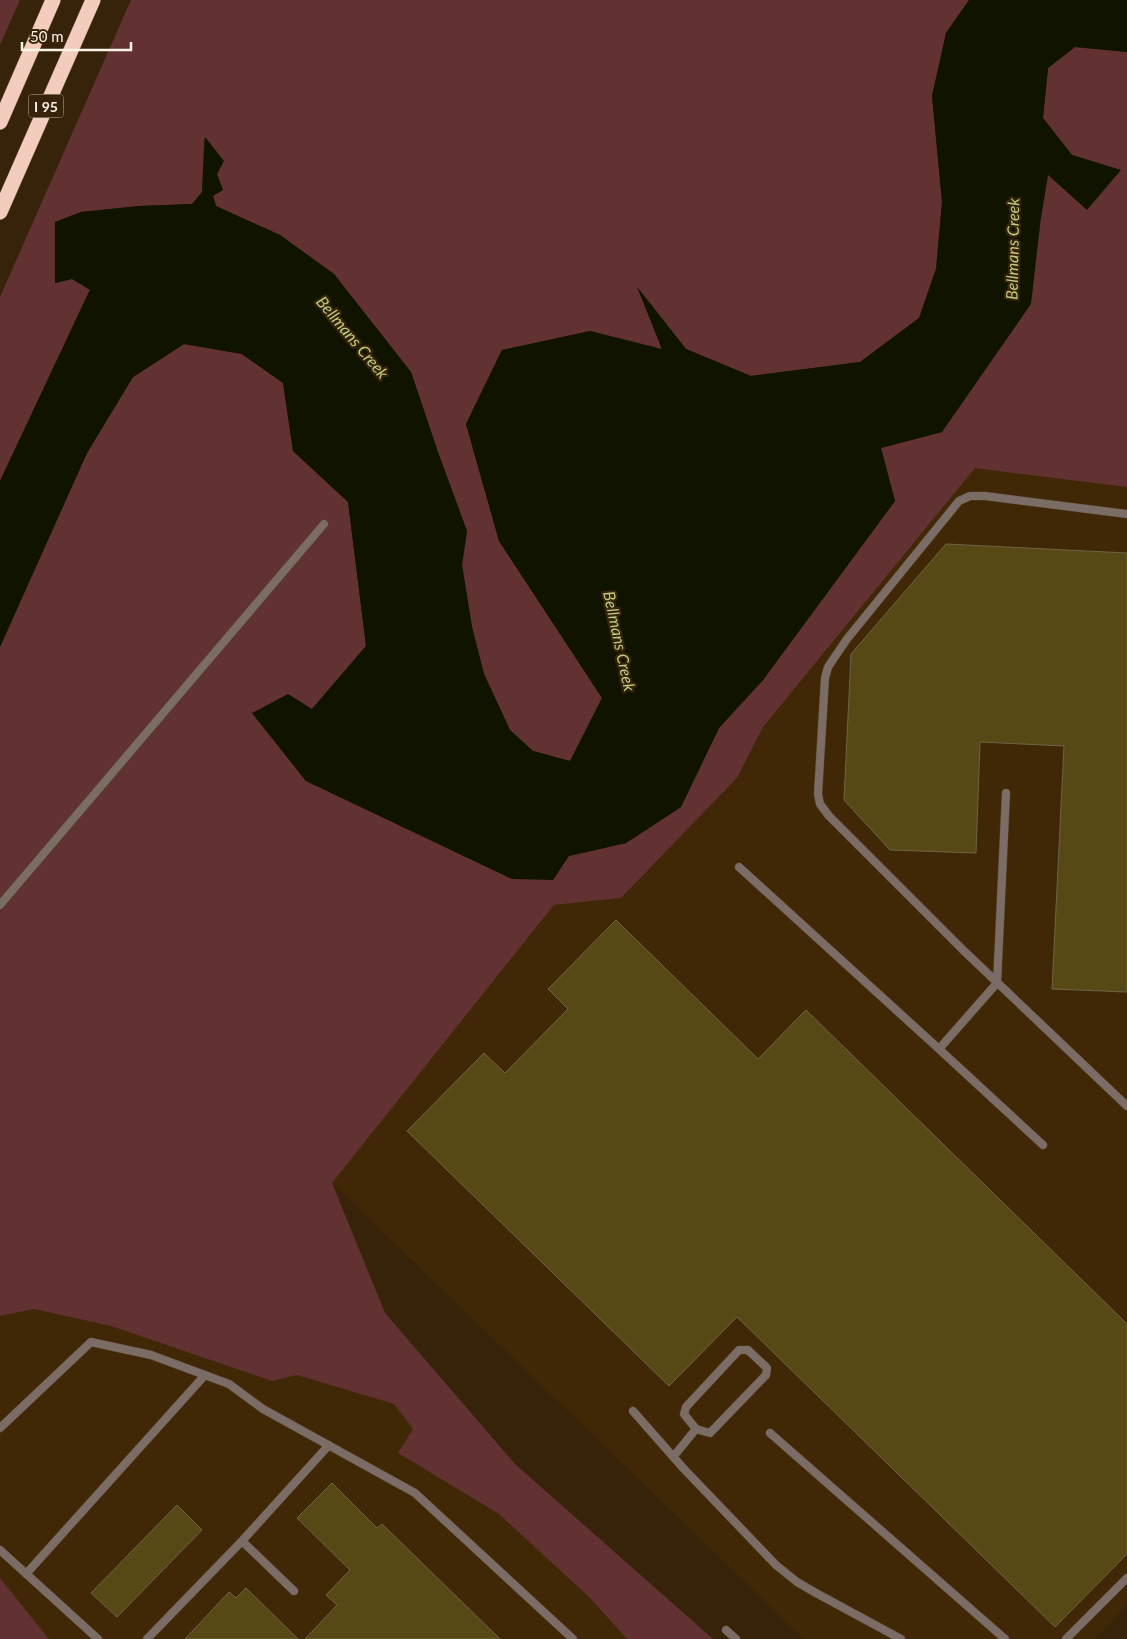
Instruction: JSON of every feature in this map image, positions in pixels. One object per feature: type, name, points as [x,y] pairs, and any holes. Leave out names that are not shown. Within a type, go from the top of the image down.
[{"type":"highway","name":"I 95","points":[[0,122],[54,0]]},
{"type":"highway","name":"I 95","points":[[0,212],[93,0]]},
{"type":"lane","points":[[1127,514],[985,496],[970,496],[959,501],[846,640],[828,667],[825,678],[818,794],[820,804],[829,816],[997,982],[1127,1106]]},
{"type":"lane","points":[[0,905],[324,524]]},
{"type":"lane","points":[[939,1049],[997,982],[1006,792]]},
{"type":"lane","points":[[739,867],[1043,1145]]},
{"type":"lane","points":[[0,1428],[90,1342],[152,1356],[205,1375],[229,1384],[263,1409],[415,1493],[573,1639]]},
{"type":"lane","points":[[739,1350],[748,1350],[767,1368],[766,1375],[710,1432],[696,1429],[684,1414],[686,1407],[739,1350]]},
{"type":"lane","points":[[26,1574],[205,1375]]},
{"type":"lane","points":[[633,1411],[776,1565],[810,1589],[901,1639]]},
{"type":"lane","points":[[673,1456],[696,1429]]},
{"type":"lane","points":[[770,1433],[1005,1639]]},
{"type":"lane","points":[[147,1639],[242,1541],[329,1445]]},
{"type":"lane","points":[[242,1541],[294,1592]]},
{"type":"lane","points":[[0,1550],[98,1639]]},
{"type":"lane","points":[[1066,1639],[1127,1578]]},
{"type":"lane","points":[[726,1630],[736,1639]]},
{"type":"shaded area","points":[[0,0],[20,0],[0,45]]},
{"type":"shaded area","points":[[131,0],[969,0],[946,33],[932,96],[942,202],[936,269],[919,318],[860,362],[751,376],[686,349],[639,289],[662,350],[590,331],[502,350],[466,424],[499,541],[602,698],[570,761],[533,751],[510,730],[484,674],[472,627],[462,565],[467,531],[411,372],[334,274],[280,235],[216,206],[213,196],[217,174],[204,138],[202,193],[192,204],[139,206],[81,212],[55,222],[55,283],[72,279],[90,289],[0,481],[0,297]]},
{"type":"shaded area","points":[[1075,47],[1127,52],[1127,487],[975,468],[763,727],[737,778],[621,898],[554,905],[332,1183],[385,1313],[515,1464],[713,1639],[627,1639],[589,1597],[499,1514],[398,1453],[413,1429],[394,1404],[297,1375],[272,1381],[111,1326],[34,1309],[0,1316],[0,647],[87,453],[133,377],[184,344],[242,354],[283,383],[293,451],[348,502],[366,646],[312,709],[252,713],[306,781],[512,879],[569,856],[626,843],[681,807],[719,728],[763,680],[895,501],[881,448],[942,432],[1041,217],[1048,174],[1120,170],[1072,155],[1043,118],[1048,68]]},
{"type":"shaded area","points":[[975,467],[1127,487],[1127,1605],[1095,1639],[804,1639],[332,1183],[554,905],[621,898],[737,779],[763,727]]},
{"type":"shaded area","points":[[34,1309],[111,1326],[272,1381],[297,1375],[394,1404],[413,1429],[398,1453],[499,1514],[589,1597],[627,1639],[49,1639],[0,1578],[0,1316]]},
{"type":"shaded area","points":[[0,1578],[49,1639],[0,1639]]},
{"type":"water","name":"Bellmans Creek","points":[[969,0],[1127,0],[1127,52],[1075,47],[1048,68],[1043,118],[1072,155],[1121,170],[1087,210],[1048,175],[1031,304],[942,432],[881,448],[895,501],[763,680],[719,728],[681,807],[626,843],[569,856],[553,880],[512,879],[306,781],[252,713],[288,694],[312,709],[366,646],[348,502],[293,451],[283,383],[242,354],[184,344],[133,377],[87,453],[0,647],[0,481],[90,290],[72,279],[55,283],[55,222],[81,212],[139,206],[192,204],[202,192],[205,137],[224,161],[217,174],[223,190],[213,196],[216,206],[280,235],[334,274],[411,372],[467,531],[462,565],[472,627],[484,674],[510,730],[533,751],[570,761],[602,698],[499,541],[466,424],[502,350],[590,331],[662,349],[637,287],[686,349],[751,376],[860,362],[919,318],[936,269],[942,202],[932,96],[946,33]]},
{"type":"building","points":[[946,544],[1127,553],[1127,992],[1052,989],[1064,746],[980,742],[976,853],[890,850],[844,800],[851,654]]},
{"type":"building","points":[[616,920],[758,1059],[806,1010],[1127,1324],[1127,1554],[1055,1627],[737,1317],[669,1386],[407,1131],[484,1053],[505,1073],[568,1009],[548,989]]},
{"type":"building","points":[[332,1483],[377,1528],[382,1524],[500,1639],[305,1639],[337,1605],[326,1595],[350,1570],[297,1518]]},
{"type":"building","points":[[177,1505],[202,1530],[117,1617],[91,1593]]},
{"type":"building","points":[[246,1588],[298,1639],[185,1639],[229,1592],[236,1598]]}]
